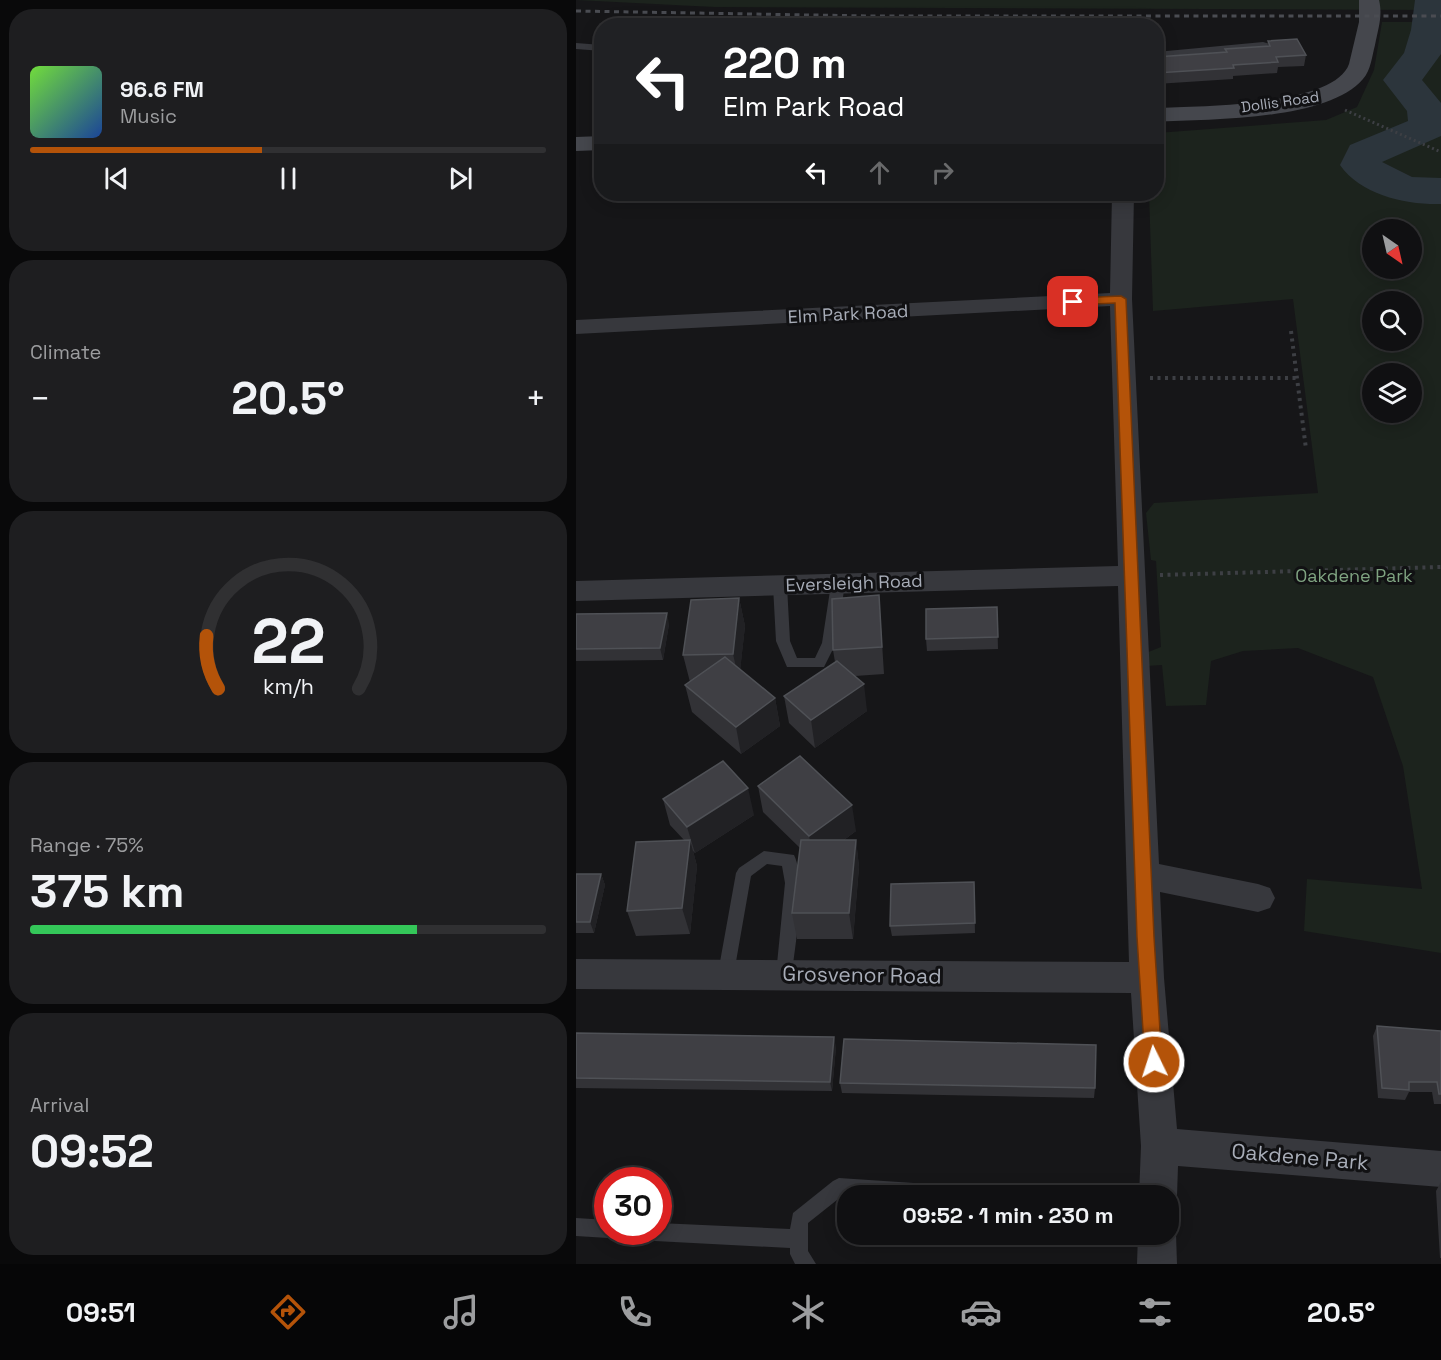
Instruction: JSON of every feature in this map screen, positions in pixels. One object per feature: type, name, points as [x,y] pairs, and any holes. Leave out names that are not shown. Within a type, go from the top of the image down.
[{"type":"main road","name":"Dollis Road","points":[[1164,114],[1269,106],[1300,102],[1333,93],[1356,74],[1373,15],[1369,0]]},
{"type":"main road","points":[[576,144],[594,143]]},
{"type":"street","points":[[1164,57],[1283,46]]},
{"type":"street","points":[[1123,201],[1121,299],[1147,978],[1160,1146],[1158,1185]]},
{"type":"street","name":"Elm Park Road","points":[[576,327],[1121,299]]},
{"type":"street","name":"Eversleigh Road","points":[[576,591],[1132,576]]},
{"type":"street","points":[[1143,875],[1258,898]]},
{"type":"street","name":"Grosvenor Road","points":[[577,978],[726,973],[1147,978]]},
{"type":"street","name":"Oakdene Park","points":[[1160,1146],[1441,1169]]},
{"type":"street","points":[[1157,1245],[1157,1264]]},
{"type":"lane","points":[[576,46],[594,47]]},
{"type":"lane","points":[[780,586],[783,641],[792,663],[819,663],[829,643],[838,584]]},
{"type":"lane","points":[[726,973],[744,873],[764,857],[789,860],[792,883],[784,974]]},
{"type":"lane","points":[[807,1264],[799,1254],[799,1219],[837,1189]]},
{"type":"lane","points":[[576,1227],[594,1228]]},
{"type":"lane","points":[[672,1233],[799,1239]]},
{"type":"path","points":[[1338,109],[1441,152]]},
{"type":"path","points":[[1291,331],[1306,449]]},
{"type":"path","points":[[1124,378],[1297,378]]},
{"type":"path","points":[[1132,576],[1441,567]]},
{"type":"green space","points":[[576,0],[1441,0],[1441,10],[714,7]]},
{"type":"green space","points":[[1382,22],[1441,22],[1441,953],[1304,931],[1307,879],[1422,889],[1403,766],[1373,677],[1298,648],[1243,651],[1211,661],[1206,705],[1166,706],[1162,665],[1146,666],[1146,653],[1161,647],[1156,561],[1151,560],[1146,513],[1154,503],[1318,493],[1293,299],[1153,311],[1149,201],[1164,201],[1164,132],[1326,120],[1357,107],[1374,70]]},
{"type":"building","points":[[1297,39],[1306,55],[1276,57],[1278,62],[1233,65],[1234,68],[1164,72],[1164,56],[1270,46],[1268,41]]},
{"type":"building","points":[[879,595],[882,647],[833,650],[832,599]]},
{"type":"building","points":[[739,598],[733,654],[683,655],[691,600]]},
{"type":"building","points":[[997,607],[998,637],[926,639],[926,609]]},
{"type":"building","points":[[667,613],[660,648],[576,649],[576,614]]},
{"type":"building","points":[[725,657],[775,698],[736,727],[685,685]]},
{"type":"building","points":[[837,661],[864,684],[811,720],[784,696]]},
{"type":"building","points":[[800,756],[852,805],[809,836],[758,786]]},
{"type":"building","points":[[723,761],[748,788],[687,827],[663,799]]},
{"type":"building","points":[[690,840],[682,908],[627,911],[636,842]]},
{"type":"building","points":[[801,840],[856,840],[849,913],[792,913]]},
{"type":"building","points":[[576,874],[601,874],[590,922],[576,922]]},
{"type":"building","points":[[974,882],[975,923],[890,926],[891,884]]},
{"type":"building","points":[[1377,1026],[1441,1031],[1441,1094],[1439,1094],[1437,1082],[1409,1082],[1409,1090],[1382,1088]]},
{"type":"building","points":[[576,1033],[834,1037],[830,1082],[576,1078]]},
{"type":"building","points":[[844,1039],[1096,1045],[1095,1088],[840,1083]]},
{"type":"waterway","points":[[1433,0],[1429,30],[1422,55],[1402,80],[1426,110],[1429,126],[1364,154],[1361,165],[1379,178],[1398,186],[1419,191],[1441,191]]},
{"type":"railway","points":[[576,11],[870,16],[1441,16]]},
{"type":"route","points":[[1073,302],[1121,299],[1147,978],[1154,1062]]}]
